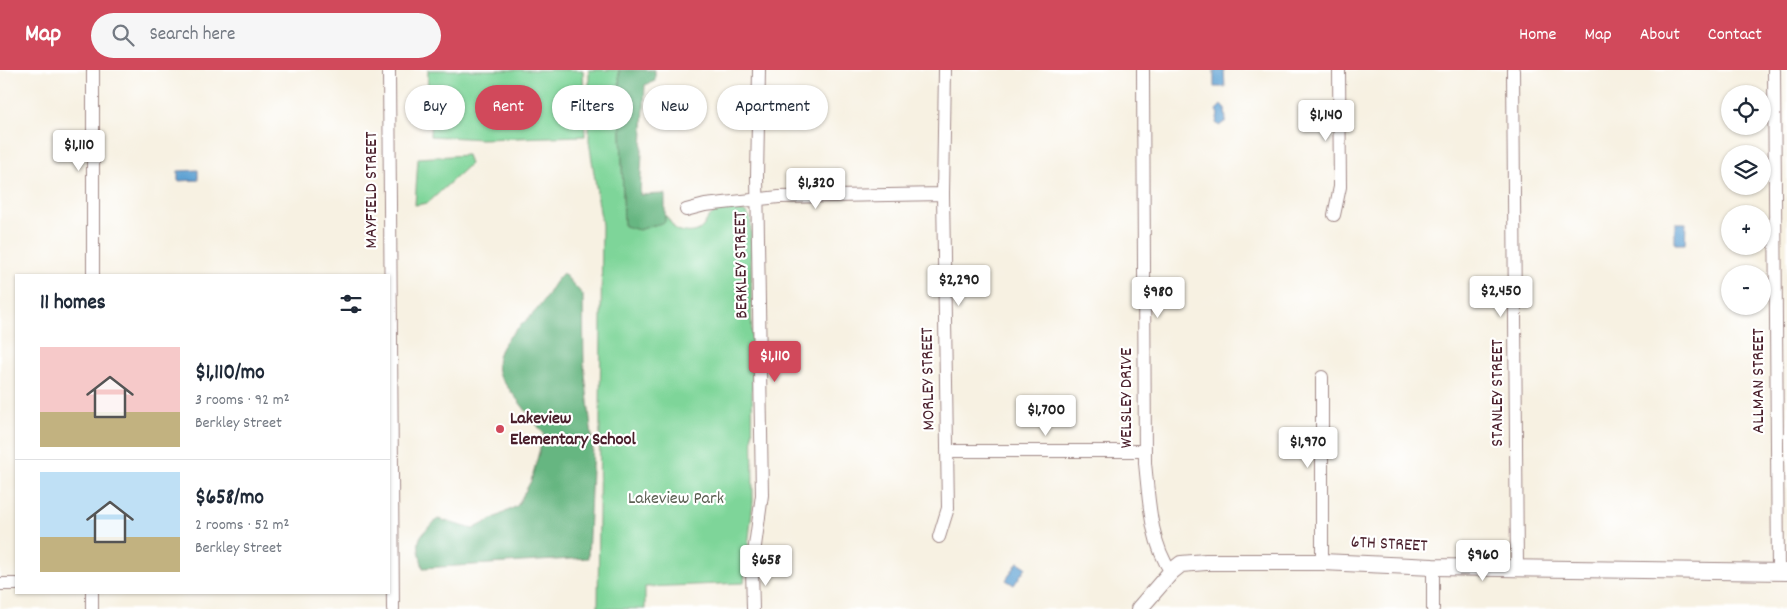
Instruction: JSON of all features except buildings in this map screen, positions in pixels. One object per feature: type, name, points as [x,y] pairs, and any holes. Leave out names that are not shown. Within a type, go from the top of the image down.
[{"type":"street","points":[[93,70],[93,274]]},
{"type":"street","name":"MAYFIELD STREET","points":[[389,70],[390,274]]},
{"type":"street","name":"BERKLEY STREET","points":[[752,609],[752,568],[762,495],[758,199],[759,70]]},
{"type":"street","name":"MORLEY STREET","points":[[939,537],[948,508],[943,194],[944,70]]},
{"type":"street","name":"WELSLEY DRIVE","points":[[1143,70],[1145,451],[1151,516],[1162,557],[1171,572]]},
{"type":"street","points":[[1334,215],[1340,187],[1339,70]]},
{"type":"street","name":"STANLEY STREET","points":[[1513,70],[1517,566]]},
{"type":"street","name":"ALLMAN STREET","points":[[1774,70],[1783,571]]},
{"type":"street","points":[[686,210],[705,205],[758,199],[943,194]]},
{"type":"street","name":"MAYFIELD STREET","points":[[390,323],[391,576],[393,609]]},
{"type":"street","points":[[1322,377],[1322,562]]},
{"type":"street","points":[[948,451],[1145,451]]},
{"type":"street","name":"6TH STREET","points":[[1171,572],[1185,563],[1199,562],[1322,562],[1432,567],[1517,566],[1783,571]]},
{"type":"street","points":[[1432,567],[1433,609]]},
{"type":"street","points":[[1139,609],[1171,572]]},
{"type":"street","points":[[0,584],[15,584]]},
{"type":"street","points":[[92,594],[92,609]]},
{"type":"green space","points":[[428,70],[583,70],[583,85],[552,85],[552,130],[585,130],[585,136],[481,139],[430,136],[430,130],[465,130],[465,85],[428,85]]},
{"type":"green space","name":"Lakeview Park","points":[[589,70],[619,70],[619,85],[589,85]]},
{"type":"green space","points":[[619,70],[655,70],[655,81],[643,85],[640,195],[665,194],[665,222],[639,230],[624,226],[621,130],[633,130],[633,85],[619,85]]},
{"type":"green space","name":"Lakeview Park","points":[[589,130],[621,130],[624,221],[666,216],[676,230],[691,232],[701,228],[714,213],[736,209],[746,213],[751,221],[753,502],[744,583],[645,587],[645,609],[598,609],[602,225]]},
{"type":"green space","points":[[467,155],[470,164],[428,203],[415,205],[418,158]]},
{"type":"green space","points":[[563,273],[583,295],[584,365],[593,446],[588,558],[423,568],[419,551],[419,540],[421,535],[438,519],[473,529],[517,506],[531,481],[544,434],[499,376],[497,365],[499,355],[509,337],[539,307]]},
{"type":"water","points":[[1214,70],[1224,70],[1225,87],[1214,87]]},
{"type":"water","points":[[1221,105],[1225,108],[1226,121],[1219,126],[1216,123],[1218,114],[1216,110]]},
{"type":"water","points":[[198,170],[198,180],[178,181],[178,171]]},
{"type":"water","points":[[1675,223],[1686,223],[1685,244],[1675,244]]},
{"type":"water","points":[[1018,562],[1026,567],[1014,585],[1006,580]]},
{"type":"place","name":"Lakeview Elementary School","points":[[500,429]]}]
